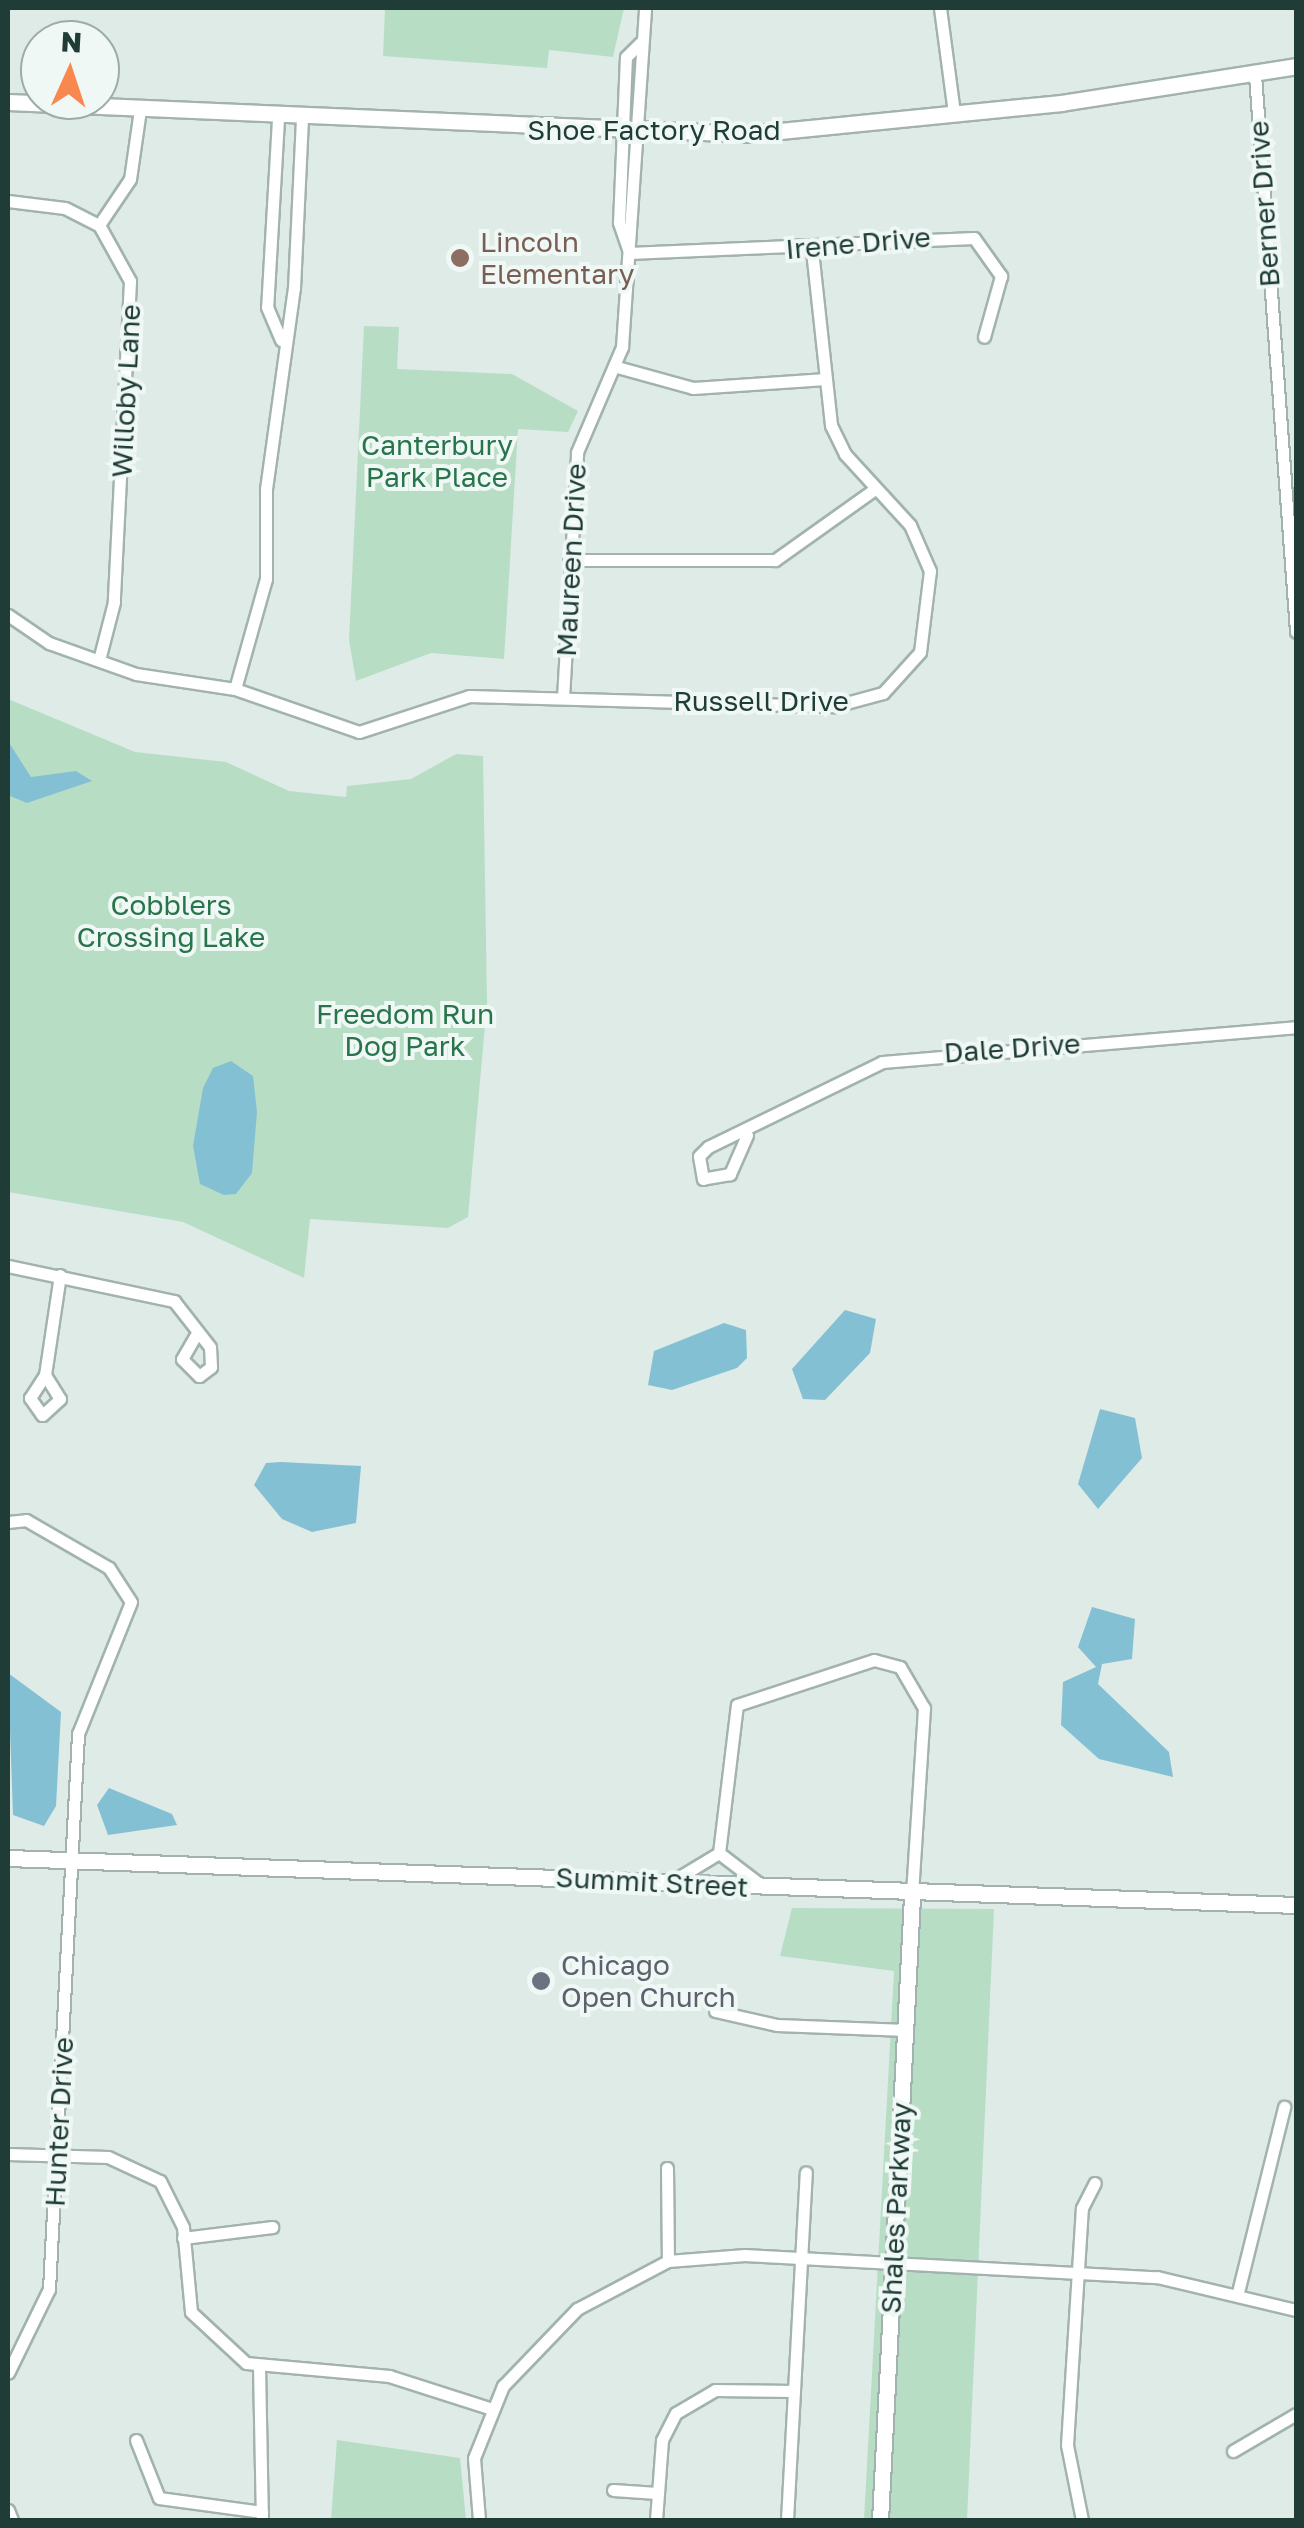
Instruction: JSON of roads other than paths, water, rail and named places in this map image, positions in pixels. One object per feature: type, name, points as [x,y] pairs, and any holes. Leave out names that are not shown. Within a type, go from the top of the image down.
[{"type":"street","name":"Maureen Drive","points":[[563,698],[577,452],[617,367],[640,135],[640,44],[645,8]]},
{"type":"street","points":[[940,8],[954,113]]},
{"type":"street","name":"Maureen Drive","points":[[630,253],[619,223],[622,134],[626,57],[640,44]]},
{"type":"street","name":"Shoe Factory Road","points":[[8,102],[302,121],[640,135],[954,113],[1254,75],[1296,66]]},
{"type":"street","name":"Berner Drive","points":[[1254,75],[1296,631]]},
{"type":"street","points":[[8,200],[65,208],[99,226],[130,179],[140,110]]},
{"type":"street","points":[[278,119],[267,307],[281,340]]},
{"type":"street","points":[[235,688],[266,579],[281,340],[294,288],[302,121]]},
{"type":"street","name":"Willoby Lane","points":[[99,226],[120,254],[132,298],[114,602],[99,660]]},
{"type":"street","name":"Irene Drive","points":[[630,253],[812,249],[974,238],[1001,276],[984,337]]},
{"type":"street","name":"Russell Drive","points":[[8,615],[99,660],[235,688],[359,732],[469,696],[834,706],[884,693],[920,652],[931,588],[926,551],[831,425],[812,249]]},
{"type":"street","points":[[617,367],[693,388],[826,379]]},
{"type":"street","points":[[569,560],[775,560],[876,489]]},
{"type":"street","name":"Dale Drive","points":[[747,1135],[730,1174],[704,1179],[699,1156],[747,1135],[824,1084],[901,1058],[1296,1027]]},
{"type":"street","points":[[8,1266],[162,1294],[187,1312],[196,1336]]},
{"type":"street","points":[[45,1375],[60,1275]]},
{"type":"street","name":"Hunter Drive","points":[[8,1522],[26,1520],[109,1568],[131,1602],[78,1734],[76,1860],[49,2289],[8,2374]]},
{"type":"street","points":[[644,1880],[693,1874],[719,1853],[736,1704],[874,1660],[900,1667],[924,1708],[912,1896]]},
{"type":"street","points":[[719,1853],[776,1888]]},
{"type":"street","name":"Summit Street","points":[[8,1858],[644,1880],[912,1896],[1296,1905]]},
{"type":"street","name":"Shales Parkway","points":[[880,2520],[912,1896]]},
{"type":"street","points":[[715,2011],[777,2025],[906,2030]]},
{"type":"street","points":[[1238,2292],[1284,2106]]},
{"type":"street","points":[[8,2154],[58,2154],[146,2169],[170,2192],[183,2238],[190,2312],[230,2354],[259,2366],[389,2376],[489,2408]]},
{"type":"street","points":[[667,2168],[668,2261]]},
{"type":"street","points":[[787,2520],[806,2173]]},
{"type":"street","points":[[1082,2520],[1067,2446],[1082,2208],[1095,2183]]},
{"type":"street","points":[[183,2238],[272,2228]]},
{"type":"street","points":[[479,2520],[474,2458],[489,2408],[578,2310],[668,2261],[802,2258],[1077,2274],[1238,2292],[1296,2310]]},
{"type":"street","points":[[136,2440],[159,2498],[262,2516],[259,2366]]},
{"type":"street","points":[[656,2520],[662,2440],[686,2404],[728,2388],[794,2391]]},
{"type":"street","points":[[1233,2451],[1296,2414]]},
{"type":"street","points":[[613,2490],[657,2492]]},
{"type":"street","points":[[8,2510],[12,2520]]},
{"type":"water","points":[[8,741],[31,777],[76,771],[92,781],[27,803],[10,796]]},
{"type":"water","points":[[231,1061],[253,1076],[257,1112],[252,1173],[236,1194],[224,1195],[200,1184],[193,1146],[203,1088],[213,1068]]},
{"type":"water","points":[[845,1310],[876,1319],[870,1353],[825,1400],[803,1399],[792,1369]]},
{"type":"water","points":[[724,1323],[746,1330],[747,1358],[737,1368],[672,1390],[648,1385],[654,1351]]},
{"type":"water","points":[[1100,1409],[1135,1418],[1142,1458],[1098,1509],[1078,1484]]},
{"type":"water","points":[[266,1463],[361,1466],[356,1523],[312,1532],[282,1519],[254,1485]]},
{"type":"water","points":[[1092,1607],[1135,1619],[1132,1659],[1102,1664],[1098,1684],[1169,1752],[1173,1777],[1099,1759],[1061,1725],[1063,1682],[1096,1667],[1078,1647]]},
{"type":"water","points":[[8,1673],[61,1712],[56,1806],[44,1826],[13,1815]]},
{"type":"water","points":[[109,1788],[172,1814],[177,1825],[108,1835],[97,1805]]},
{"type":"place","name":"Lincoln Elementary","points":[[460,258]]},
{"type":"place","name":"Chicago Open Church","points":[[541,1981]]},
{"type":"park label","name":"Canterbury Park Place","points":[[437,461]]},
{"type":"park label","name":"Cobblers Crossing Lake","points":[[171,921]]},
{"type":"park label","name":"Freedom Run Dog Park","points":[[405,1030]]}]
